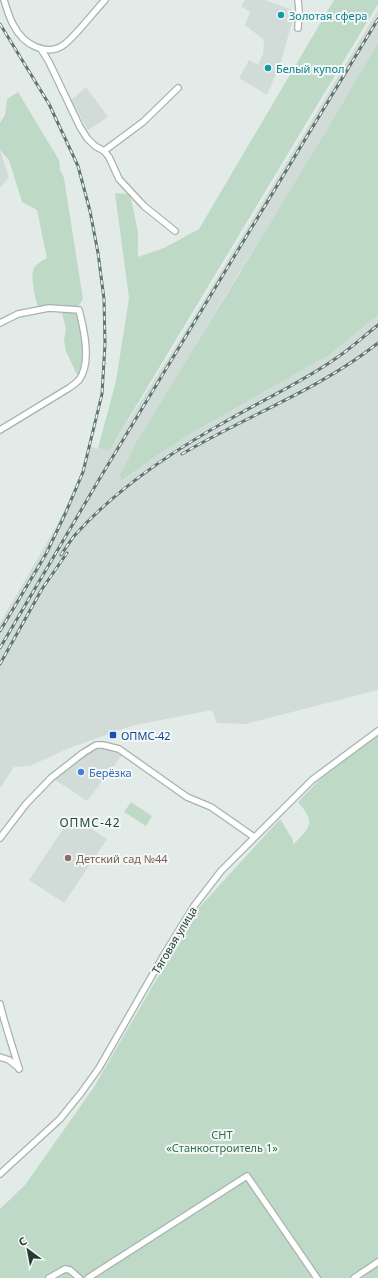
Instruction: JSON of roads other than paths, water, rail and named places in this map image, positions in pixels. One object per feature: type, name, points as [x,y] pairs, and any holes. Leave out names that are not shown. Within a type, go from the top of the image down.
[{"type":"street","points":[[4,0],[14,28],[25,41],[41,49],[55,49],[66,44],[105,0]]},
{"type":"street","points":[[298,0],[300,10],[298,28]]},
{"type":"street","points":[[41,49],[87,138],[95,146],[104,150],[119,179],[144,206],[175,230]]},
{"type":"street","points":[[104,150],[143,122],[178,88]]},
{"type":"street","points":[[0,323],[18,314],[49,308],[79,310],[85,335],[85,363],[79,380],[69,388],[0,430]]},
{"type":"street","name":"Тяговая улица","points":[[0,1174],[60,1119],[81,1093],[99,1068],[194,906],[221,871],[254,836],[312,780],[378,731]]},
{"type":"street","points":[[0,838],[26,804],[51,778],[82,753],[96,745],[103,744],[119,749],[187,797],[211,807],[254,836]]},
{"type":"street","points":[[0,1004],[4,1023],[15,1052],[19,1068],[9,1060],[0,1058]]},
{"type":"street","points":[[88,1278],[247,1176],[317,1278]]},
{"type":"street","points":[[354,1278],[378,1262]]},
{"type":"street","points":[[49,1278],[65,1269],[70,1270],[80,1278]]},
{"type":"railway","points":[[0,648],[100,478],[378,19]]},
{"type":"railway","points":[[0,24],[49,104],[78,166],[90,211],[98,253],[104,299],[105,344],[102,394],[83,472],[46,554],[0,631]]},
{"type":"railway","points":[[61,555],[75,535],[109,501],[128,485],[188,443],[297,383],[346,351],[378,325]]},
{"type":"railway","points":[[182,454],[206,440],[307,389],[355,360],[378,343]]},
{"type":"railway","points":[[0,664],[42,589],[67,553]]},
{"type":"place","name":"Золотая сфера","points":[[281,15]]},
{"type":"place","name":"Белый купол","points":[[268,68]]},
{"type":"place","name":"ОПМС-42","points":[[113,735]]},
{"type":"place","name":"Берёзка","points":[[81,772]]},
{"type":"place","name":"Детский сад №44","points":[[68,858]]},
{"type":"district","name":"ОПМС-42","points":[[90,822]]},
{"type":"park label","name":"СНТ «Станкостроитель 1»","points":[[222,1140]]}]
